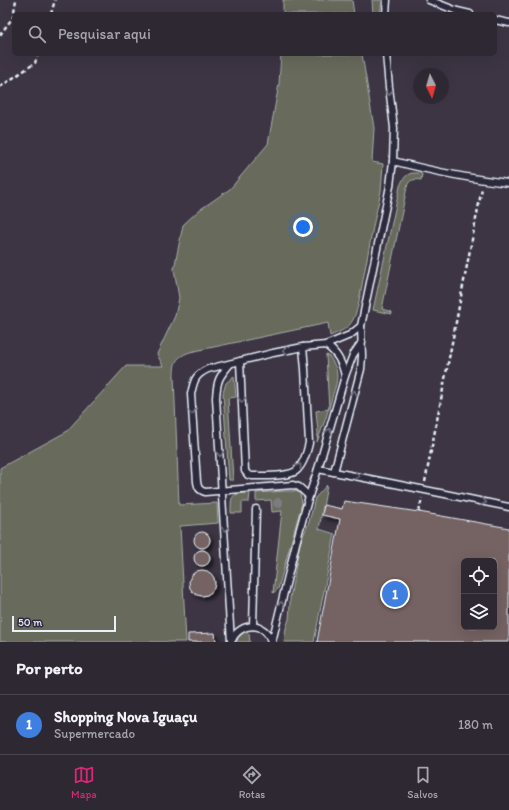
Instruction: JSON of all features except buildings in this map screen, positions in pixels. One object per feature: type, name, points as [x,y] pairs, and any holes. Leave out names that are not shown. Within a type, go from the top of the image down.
[{"type":"lane","points":[[386,12],[387,0]]},
{"type":"lane","points":[[429,0],[461,12]]},
{"type":"lane","points":[[497,21],[509,24]]},
{"type":"lane","points":[[334,472],[361,369],[361,326],[390,186],[393,161],[394,128],[388,87],[386,56]]},
{"type":"lane","points":[[393,161],[458,176],[509,183]]},
{"type":"lane","points":[[309,496],[293,485],[205,492],[200,490],[198,488],[191,394],[193,383],[199,373],[208,368],[303,347],[326,345],[350,335],[361,326]]},
{"type":"lane","points":[[271,642],[309,496],[345,376],[353,355],[362,342]]},
{"type":"lane","points":[[326,345],[332,349],[341,361],[345,376]]},
{"type":"lane","points":[[240,361],[245,471],[248,475],[252,476],[289,474],[296,471],[300,466],[307,452],[309,443],[303,347]]},
{"type":"lane","points":[[230,364],[221,375],[217,385],[216,398],[223,490],[231,642]]},
{"type":"lane","points":[[318,469],[509,507]]},
{"type":"lane","points":[[253,626],[256,509]]},
{"type":"lane","points":[[231,642],[237,632],[247,626],[253,626],[263,630],[271,642]]},
{"type":"path","points":[[14,12],[16,0]]},
{"type":"path","points":[[52,12],[55,0]]},
{"type":"path","points":[[0,35],[12,18]]},
{"type":"path","points":[[0,87],[35,64],[37,56]]},
{"type":"path","points":[[419,512],[484,180]]},
{"type":"green space","points":[[283,0],[352,0],[354,12],[283,12]]},
{"type":"green space","points":[[372,0],[382,0],[380,12],[373,12]]},
{"type":"green space","points":[[281,56],[362,56],[374,128],[372,162],[383,164],[381,191],[358,306],[352,322],[342,331],[330,336],[328,323],[190,352],[179,358],[175,364],[174,376],[179,505],[217,503],[218,523],[180,526],[186,642],[0,642],[0,468],[66,432],[126,366],[163,366],[157,354],[175,316],[179,298],[174,269],[183,225],[198,211],[230,189],[268,144],[279,84]]},
{"type":"green space","points":[[412,173],[422,174],[421,180],[412,180],[409,182],[407,187],[382,309],[392,312],[392,314],[373,310],[400,186],[404,178]]},
{"type":"green space","points":[[326,355],[329,356],[333,363],[337,376],[336,385],[329,408]]},
{"type":"green space","points":[[234,376],[236,397],[228,398],[233,480],[229,480],[223,393],[226,383]]},
{"type":"green space","points":[[329,409],[317,442],[318,433],[316,411]]},
{"type":"green space","points":[[327,485],[319,529],[335,534],[314,642],[284,642],[289,619],[290,598],[300,543],[309,522],[315,498]]},
{"type":"green space","points":[[286,491],[298,492],[302,503],[278,589],[273,593],[282,511],[272,512],[271,500],[256,501],[256,493]]},
{"type":"green space","points":[[250,493],[249,502],[242,502],[242,513],[231,513],[231,502],[233,496]]},
{"type":"green space","points":[[241,631],[245,631],[249,634],[250,642],[237,642],[238,635]]},
{"type":"place","name":"Shopping Nova Iguaçu","points":[[395,594]]}]
